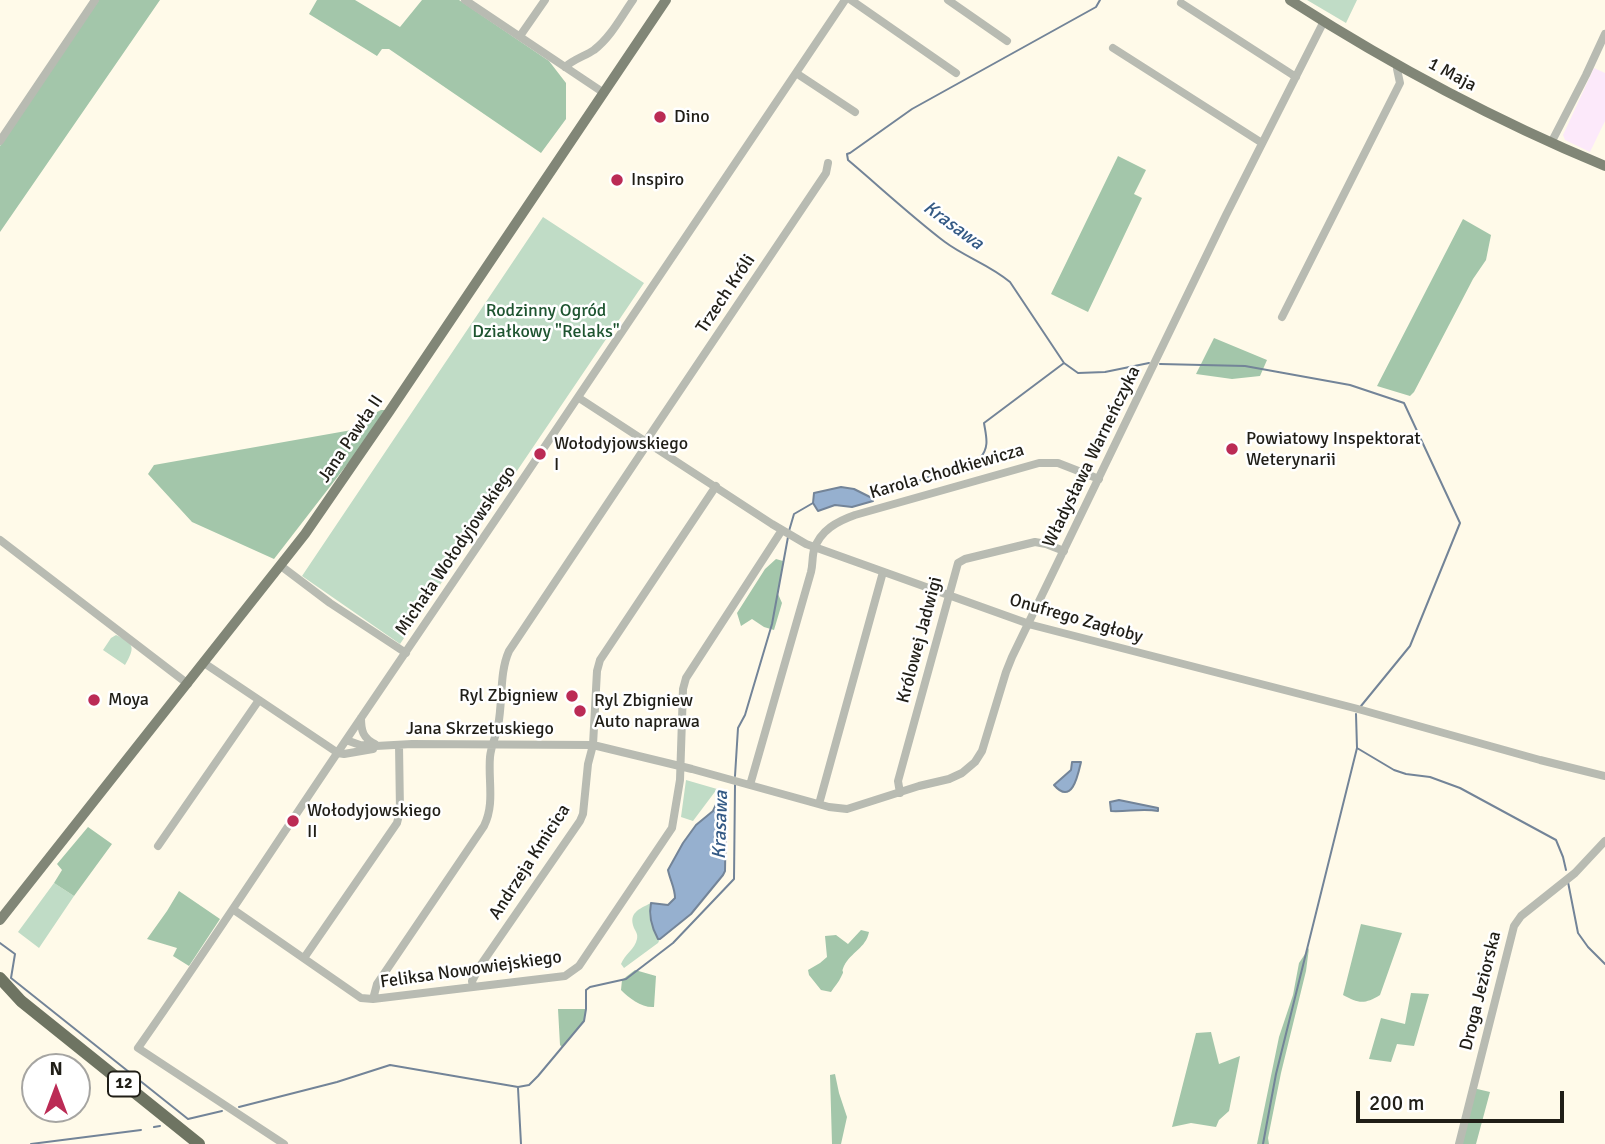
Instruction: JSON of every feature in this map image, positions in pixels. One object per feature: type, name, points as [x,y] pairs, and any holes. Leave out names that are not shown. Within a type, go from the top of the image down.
[{"type":"highway","name":"12","points":[[0,978],[22,1001],[199,1144]]},
{"type":"highway","name":"12","points":[[0,988],[22,1001]]},
{"type":"main road","name":"Jana Pawła II","points":[[1,921],[311,526],[666,0]]},
{"type":"main road","name":"1 Maja","points":[[1290,0],[1399,65],[1500,118],[1605,166]]},
{"type":"street","points":[[0,141],[95,0]]},
{"type":"street","points":[[465,0],[604,93]]},
{"type":"street","points":[[520,36],[545,0]]},
{"type":"street","points":[[565,67],[603,42],[633,0]]},
{"type":"street","name":"Michała Wołodyjowskiego","points":[[284,1144],[138,1048],[234,910],[845,0]]},
{"type":"street","points":[[851,0],[956,73]]},
{"type":"street","points":[[948,0],[1007,41]]},
{"type":"street","points":[[1181,3],[1296,77]]},
{"type":"street","name":"Władysława Warneńczyka","points":[[819,804],[848,809],[948,779],[962,773],[980,756],[1006,672],[1028,624],[1324,21]]},
{"type":"street","points":[[1551,142],[1587,75],[1605,34]]},
{"type":"street","points":[[1113,48],[1262,144]]},
{"type":"street","points":[[1282,317],[1400,83],[1397,69],[1399,65]]},
{"type":"street","points":[[796,74],[855,112]]},
{"type":"street","name":"Trzech Króli","points":[[373,999],[377,984],[489,815],[490,756],[498,727],[505,662],[509,651],[826,173],[828,163]]},
{"type":"street","name":"Onufrego Zagłoby","points":[[579,398],[804,543],[1028,624],[1605,776]]},
{"type":"street","name":"Karola Chodkiewicza","points":[[815,547],[833,524],[848,517],[1039,463],[1058,463],[1098,480]]},
{"type":"street","name":"Andrzeja Kmicica","points":[[473,987],[472,981],[480,966],[580,821],[593,745],[600,660],[716,486]]},
{"type":"street","name":"Feliksa Nowowiejskiego","points":[[234,910],[357,996],[373,999],[565,976],[573,972],[672,828],[680,780],[685,678],[786,532]]},
{"type":"street","points":[[0,540],[188,684]]},
{"type":"street","name":"Królowej Jadwigi","points":[[900,793],[898,781],[956,566],[960,560],[1035,542],[1064,551]]},
{"type":"street","points":[[750,785],[811,572],[815,547]]},
{"type":"street","points":[[281,566],[330,603],[406,653]]},
{"type":"street","points":[[819,804],[883,572]]},
{"type":"street","points":[[204,663],[338,752]]},
{"type":"street","points":[[158,846],[259,700]]},
{"type":"street","name":"Jana Skrzetuskiego","points":[[361,718],[362,732],[368,740],[384,746]]},
{"type":"street","name":"Jana Skrzetuskiego","points":[[346,740],[360,745],[384,746],[593,745],[819,804]]},
{"type":"street","points":[[304,958],[400,817],[399,745]]},
{"type":"street","name":"Jana Skrzetuskiego","points":[[338,752],[344,754],[384,746]]},
{"type":"street","name":"Droga Jeziorska","points":[[1458,1144],[1514,926],[1521,916],[1576,873],[1605,841]]},
{"type":"shaded area","points":[[1594,68],[1605,73],[1605,121],[1590,152],[1565,140],[1563,135]]},
{"type":"green space","points":[[99,0],[160,0],[0,232],[0,146]]},
{"type":"green space","points":[[317,0],[355,0],[400,27],[422,0],[459,0],[549,61],[566,83],[566,119],[541,153],[389,49],[382,49],[377,56],[309,14]]},
{"type":"green space","points":[[1307,0],[1357,0],[1346,23]]},
{"type":"green space","points":[[1118,156],[1146,170],[1134,194],[1142,198],[1088,312],[1051,294]]},
{"type":"green space","name":"Rodzinny Ogród Działkowy \"Relaks\"","points":[[543,217],[644,283],[400,644],[302,576]]},
{"type":"green space","points":[[1463,219],[1491,235],[1486,260],[1473,279],[1414,392],[1410,396],[1377,386]]},
{"type":"green space","points":[[1214,338],[1267,360],[1260,376],[1232,379],[1196,374]]},
{"type":"green space","points":[[386,410],[366,440],[274,559],[192,522],[148,474],[154,465],[363,428],[375,413]]},
{"type":"green space","points":[[776,559],[783,561],[778,594],[782,603],[774,630],[752,619],[741,626],[737,613],[765,569]]},
{"type":"green space","points":[[116,635],[127,641],[132,650],[125,665],[103,650]]},
{"type":"green space","points":[[686,780],[717,789],[693,821],[681,817]]},
{"type":"green space","points":[[88,827],[112,844],[74,896],[54,883],[62,870],[57,864]]},
{"type":"green space","points":[[54,883],[74,896],[39,948],[18,932]]},
{"type":"green space","points":[[179,891],[220,919],[189,966],[173,956],[177,948],[147,939]]},
{"type":"green space","points":[[651,903],[651,922],[660,939],[624,968],[621,964],[637,939],[632,919],[639,910]]},
{"type":"green space","points":[[1361,924],[1402,933],[1380,995],[1361,1002],[1343,995]]},
{"type":"green space","points":[[861,930],[869,932],[865,942],[847,961],[831,992],[821,990],[808,970],[827,957],[825,936],[836,935],[848,944]]},
{"type":"green space","points":[[1309,948],[1281,1073],[1269,1144],[1257,1144],[1279,1037],[1293,995],[1299,963]]},
{"type":"green space","points":[[635,970],[656,976],[654,1007],[640,1004],[621,990],[622,980]]},
{"type":"green space","points":[[1411,993],[1429,994],[1414,1046],[1397,1044],[1391,1062],[1369,1059],[1381,1018],[1405,1024]]},
{"type":"green space","points":[[558,1009],[586,1009],[584,1021],[562,1047],[560,1045]]},
{"type":"green space","points":[[1211,1032],[1219,1064],[1240,1056],[1229,1111],[1216,1127],[1191,1123],[1172,1127],[1196,1033]]},
{"type":"green space","points":[[835,1074],[847,1117],[841,1144],[832,1144],[830,1075]]},
{"type":"green space","points":[[1473,1088],[1490,1092],[1476,1144],[1459,1144]]},
{"type":"water","points":[[841,487],[854,489],[873,501],[852,507],[835,505],[818,511],[813,503],[814,493]]},
{"type":"water","points":[[1072,762],[1081,762],[1076,781],[1070,790],[1060,791],[1054,785],[1071,770]]},
{"type":"water","points":[[724,795],[725,871],[691,914],[658,939],[651,922],[651,903],[668,905],[675,898],[668,870],[696,825],[713,811],[719,798]]},
{"type":"water","points":[[1119,800],[1158,808],[1158,811],[1111,811],[1110,802]]},
{"type":"waterway","name":"Krasawa","points":[[872,498],[980,458],[986,446],[984,423],[1064,363],[1010,282],[932,232],[848,160],[847,154],[912,109],[1096,7],[1100,0]]},
{"type":"waterway","points":[[1064,363],[1078,373],[1105,372],[1149,363]]},
{"type":"waterway","points":[[1160,364],[1245,366],[1350,385],[1404,403],[1460,523],[1410,646],[1361,706]]},
{"type":"waterway","name":"Krasawa","points":[[789,531],[794,514],[813,503]]},
{"type":"waterway","name":"Krasawa","points":[[735,776],[738,728],[745,715],[772,624],[788,537]]},
{"type":"waterway","points":[[1356,714],[1357,748],[1394,770],[1430,777],[1460,788],[1556,840],[1566,870]]},
{"type":"waterway","points":[[1263,1144],[1276,1074],[1357,748]]},
{"type":"waterway","name":"Krasawa","points":[[239,1107],[337,1082],[390,1065],[518,1087],[529,1085],[584,1021],[586,990],[626,979],[673,943],[734,879],[735,785]]},
{"type":"waterway","points":[[1568,882],[1578,933],[1605,964]]},
{"type":"waterway","points":[[0,943],[15,954],[11,978],[188,1119],[222,1111]]},
{"type":"waterway","name":"Krasawa","points":[[518,1088],[521,1144]]},
{"type":"waterway","points":[[154,1127],[160,1126]]},
{"type":"waterway","points":[[31,1144],[141,1130]]},
{"type":"place","name":"Dino","points":[[660,117]]},
{"type":"place","name":"Inspiro","points":[[617,180]]},
{"type":"place","name":"Powiatowy Inspektorat Weterynarii","points":[[1232,449]]},
{"type":"place","name":"Wołodyjowskiego I","points":[[540,454]]},
{"type":"place","name":"Ryl Zbigniew","points":[[572,696]]},
{"type":"place","name":"Moya","points":[[94,700]]},
{"type":"place","name":"Ryl Zbigniew Auto naprawa","points":[[580,711]]},
{"type":"place","name":"Wołodyjowskiego II","points":[[293,821]]}]
